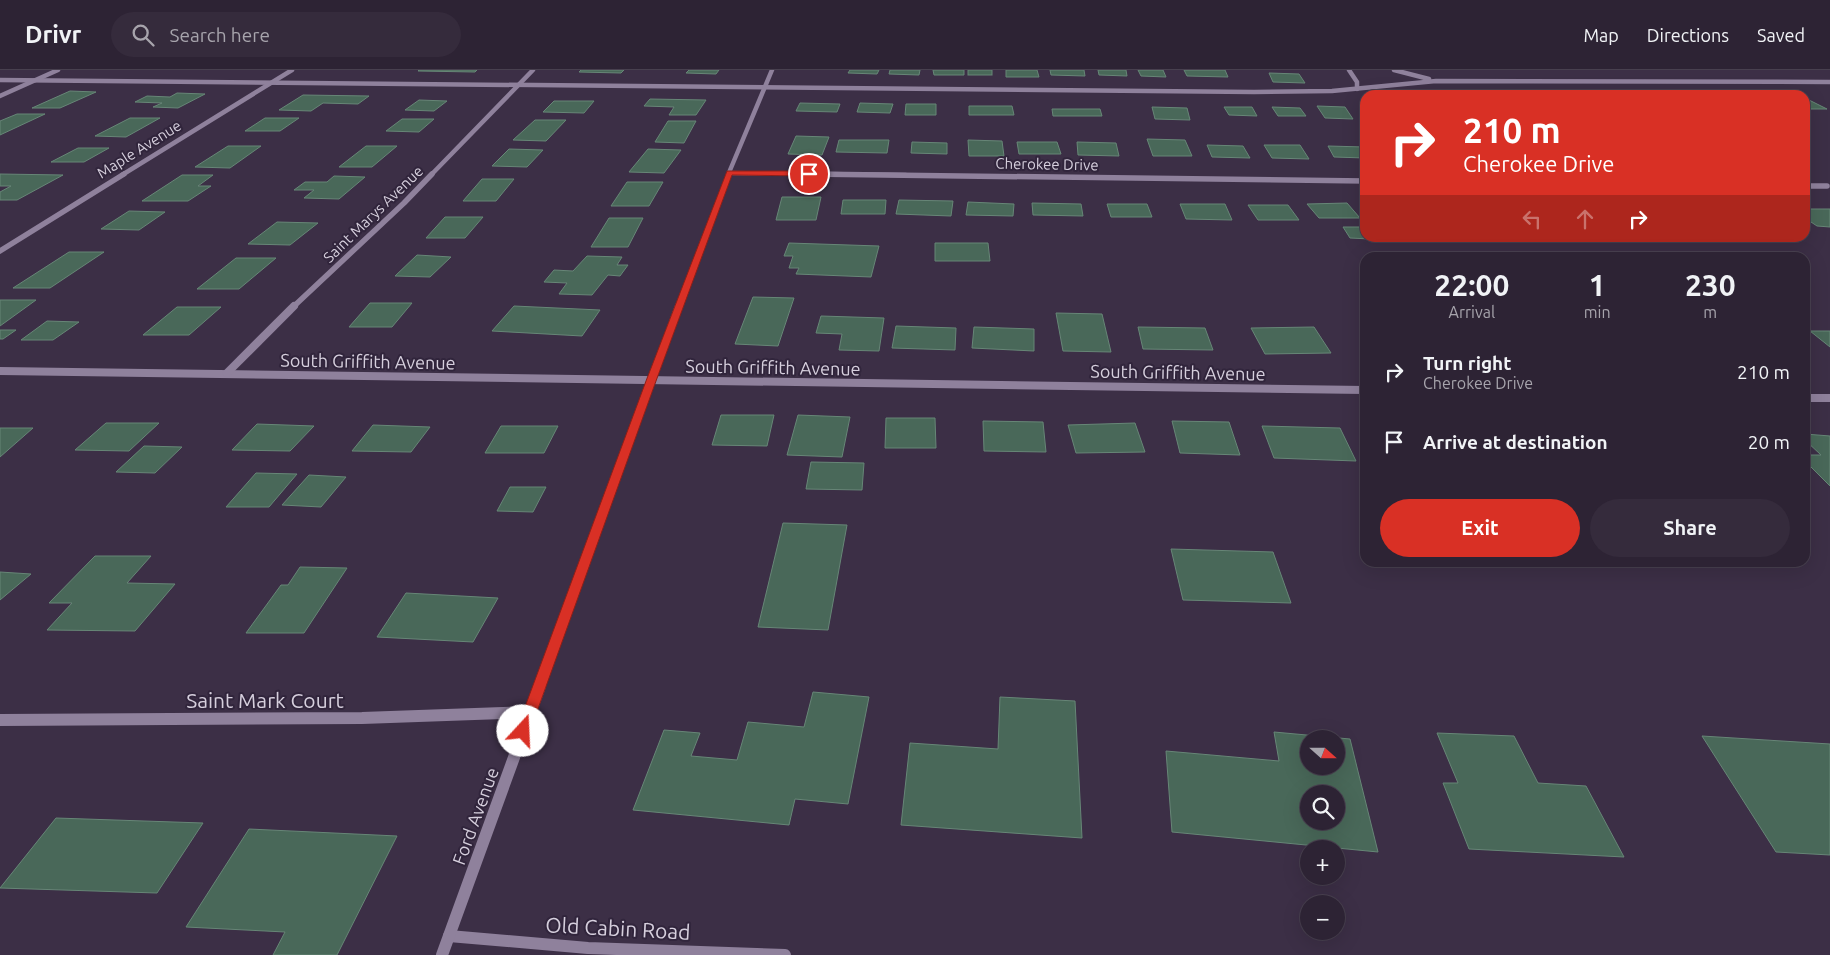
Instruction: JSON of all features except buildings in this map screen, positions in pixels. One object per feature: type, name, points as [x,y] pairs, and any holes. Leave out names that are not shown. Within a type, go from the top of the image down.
[{"type":"street","points":[[0,96],[58,70]]},
{"type":"street","name":"Maple Avenue","points":[[0,251],[292,70]]},
{"type":"street","name":"Saint Marys Avenue","points":[[227,373],[306,294],[404,203],[534,70]]},
{"type":"street","name":"Ford Avenue","points":[[442,955],[651,381],[729,172],[772,70]]},
{"type":"street","points":[[1349,70],[1357,82],[1358,88]]},
{"type":"street","points":[[1394,70],[1436,81]]},
{"type":"street","points":[[0,80],[1254,92],[1358,88],[1436,81],[1830,82]]},
{"type":"street","name":"Cherokee Drive","points":[[729,172],[1360,181]]},
{"type":"street","points":[[1810,186],[1827,186]]},
{"type":"street","name":"South Griffith Avenue","points":[[0,371],[1360,390]]},
{"type":"street","points":[[1810,398],[1830,398]]},
{"type":"street","name":"Saint Mark Court","points":[[0,720],[362,718],[530,712]]},
{"type":"street","name":"Old Cabin Road","points":[[448,936],[588,948],[785,955]]},
{"type":"route","points":[[523,731],[729,172],[809,174]]}]
